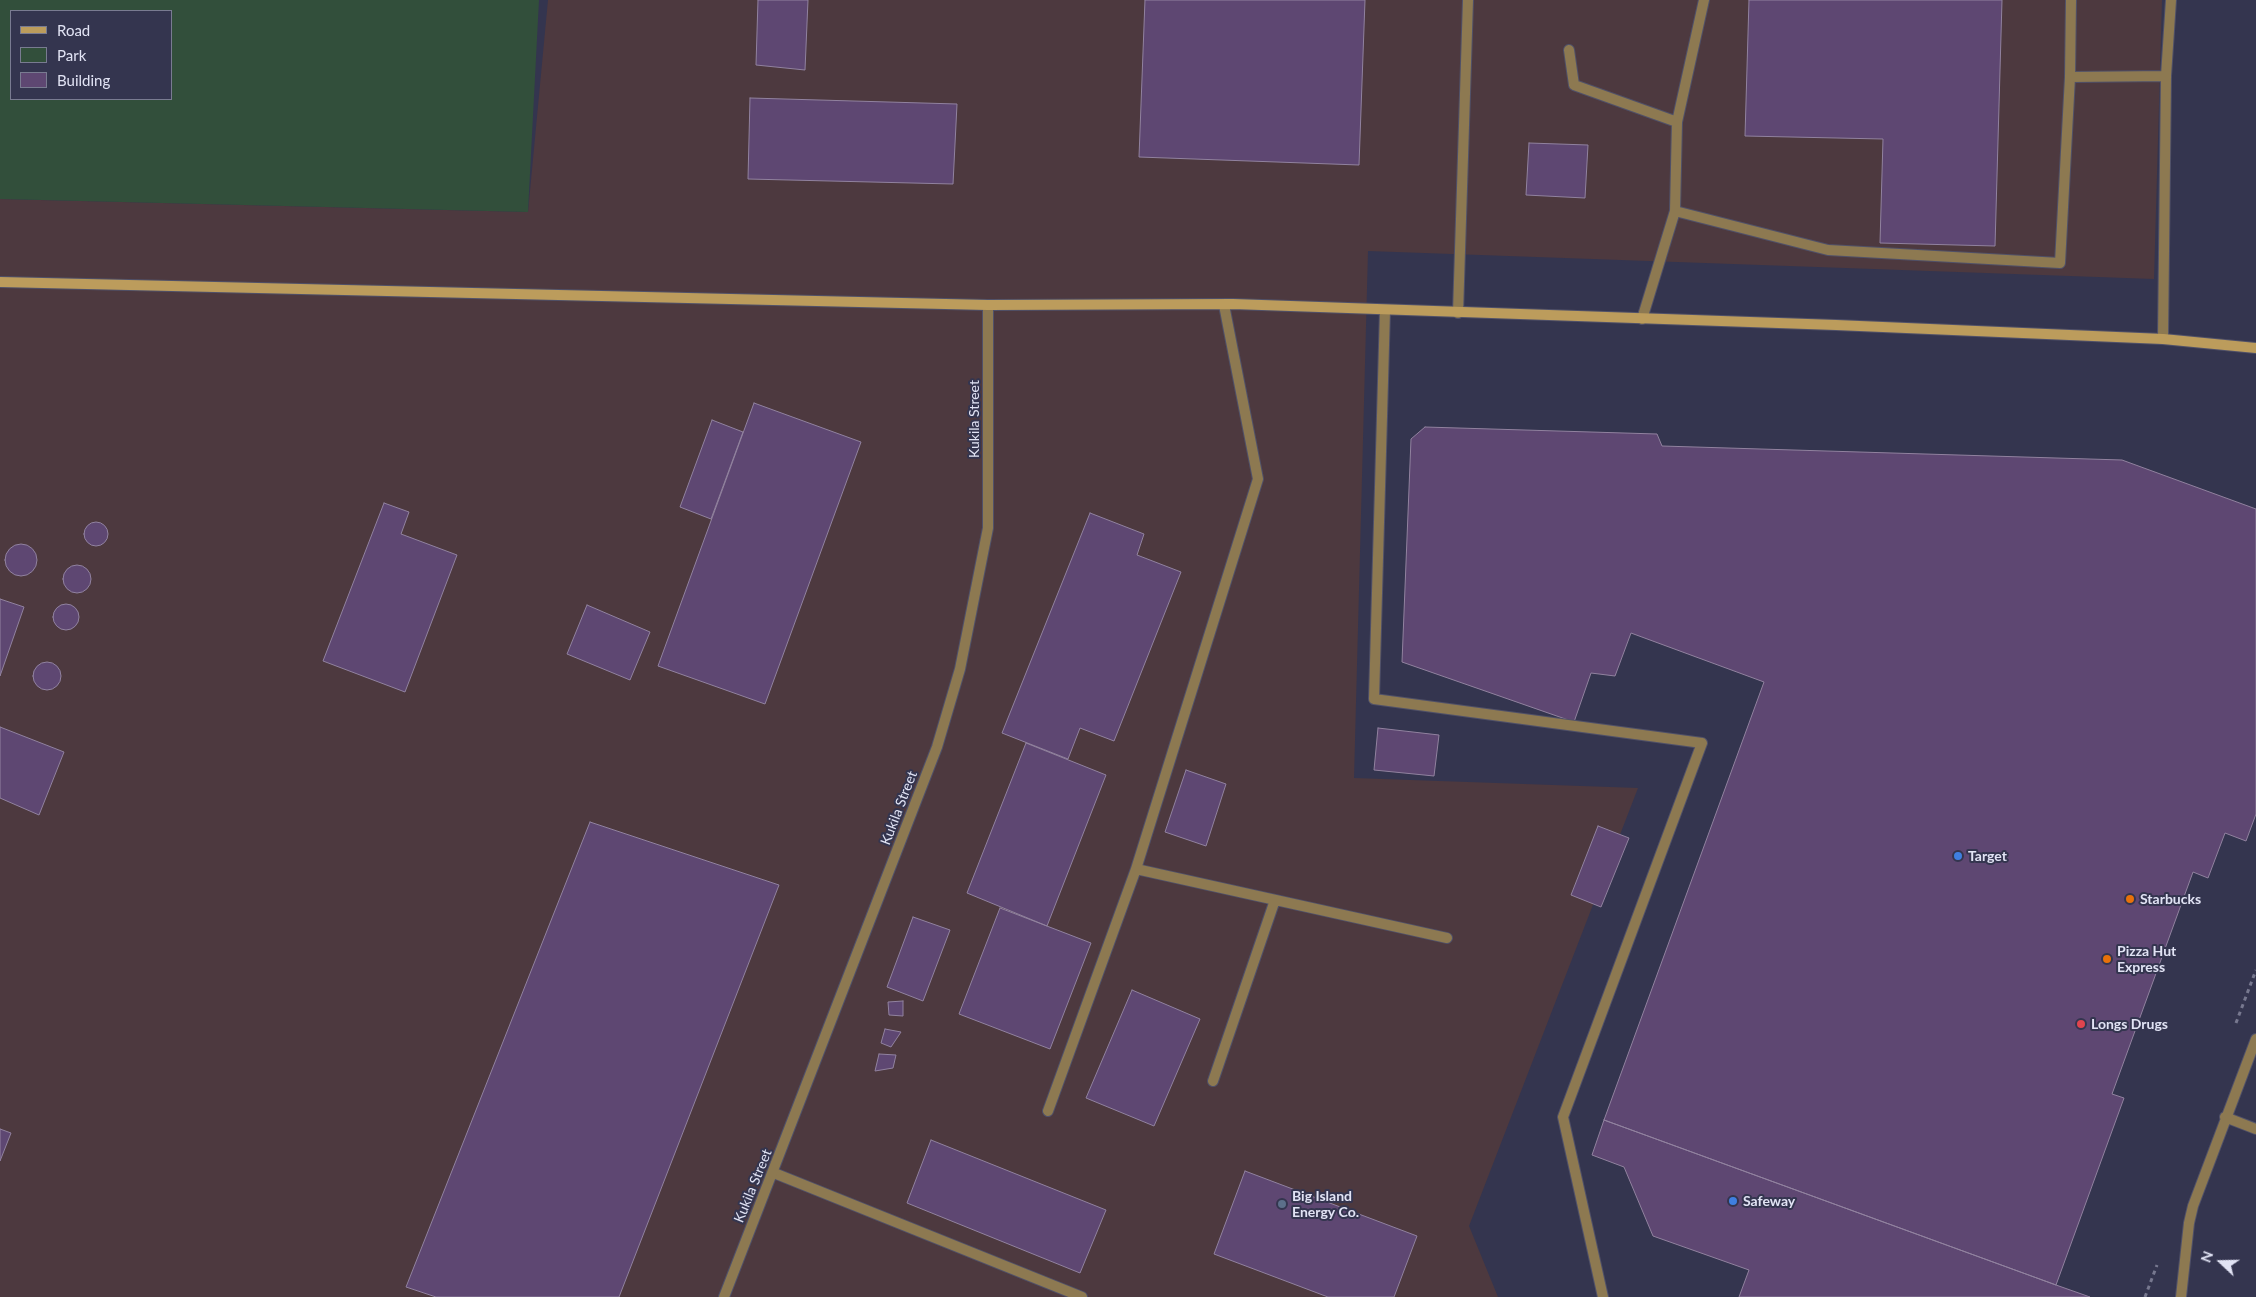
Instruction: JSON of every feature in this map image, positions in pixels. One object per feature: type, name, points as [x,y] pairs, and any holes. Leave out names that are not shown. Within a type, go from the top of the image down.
[{"type":"street","points":[[1458,313],[1468,0]]},
{"type":"street","points":[[1642,319],[1675,210],[1677,122],[1704,0]]},
{"type":"street","points":[[1675,210],[1828,250],[2060,263],[2070,77],[2071,0]]},
{"type":"street","points":[[2163,339],[2166,76],[2171,0]]},
{"type":"street","points":[[1569,50],[1574,85],[1677,122]]},
{"type":"street","points":[[2070,77],[2166,76]]},
{"type":"street","points":[[0,282],[988,305],[1224,305],[2163,339],[2256,348]]},
{"type":"street","name":"Kukila Street","points":[[724,1297],[774,1173],[937,747],[960,670],[988,528],[988,305]]},
{"type":"street","points":[[1048,1111],[1136,869],[1258,478],[1224,305]]},
{"type":"street","points":[[1385,310],[1374,699],[1702,743],[1563,1117],[1603,1297]]},
{"type":"street","points":[[1136,869],[1447,938]]},
{"type":"street","points":[[1213,1081],[1275,900]]},
{"type":"street","points":[[2182,1297],[2189,1223],[2193,1206],[2256,1039]]},
{"type":"street","points":[[2225,1117],[2256,1129]]},
{"type":"street","points":[[774,1173],[1082,1297]]},
{"type":"shaded area","points":[[548,0],[2162,0],[2154,279],[1368,251],[1354,778],[1638,788],[1469,1226],[1498,1297],[0,1297],[0,199],[528,212]]},
{"type":"green space","points":[[0,0],[539,0],[528,212],[0,199]]},
{"type":"building","points":[[758,0],[808,0],[805,70],[756,65]]},
{"type":"building","points":[[1145,0],[1365,0],[1359,165],[1139,157]]},
{"type":"building","points":[[1749,0],[2002,0],[1995,246],[1880,243],[1883,139],[1745,136]]},
{"type":"building","points":[[750,98],[957,104],[953,184],[748,179]]},
{"type":"building","points":[[1529,143],[1588,145],[1585,198],[1526,195]]},
{"type":"building","points":[[754,403],[861,442],[765,704],[658,666]]},
{"type":"building","points":[[712,420],[743,432],[711,519],[680,507]]},
{"type":"building","name":"Target","points":[[1425,427],[1657,434],[1662,446],[2122,460],[2256,509],[2256,814],[2246,841],[2225,833],[2208,878],[2193,872],[2112,1094],[2124,1098],[2056,1285],[1604,1120],[1764,682],[1631,633],[1615,676],[1591,673],[1574,722],[1402,662],[1411,439]]},
{"type":"building","points":[[384,503],[409,512],[401,534],[457,555],[405,692],[323,661]]},
{"type":"building","points":[[1090,513],[1144,534],[1137,555],[1181,572],[1114,741],[1080,728],[1068,759],[1002,733]]},
{"type":"building","points":[[96,522],[105,525],[108,534],[105,543],[96,546],[87,543],[84,534],[87,525]]},
{"type":"building","points":[[21,544],[27,545],[32,549],[36,554],[36,566],[32,571],[27,575],[21,576],[15,575],[10,571],[6,566],[5,560],[6,554],[10,549],[15,545]]},
{"type":"building","points":[[77,565],[87,569],[91,579],[87,589],[77,593],[67,589],[63,579],[67,569]]},
{"type":"building","points":[[0,599],[24,607],[0,676]]},
{"type":"building","points":[[66,604],[75,608],[79,617],[75,626],[66,630],[57,626],[53,617],[57,608]]},
{"type":"building","points":[[587,605],[650,632],[630,680],[567,654]]},
{"type":"building","points":[[47,662],[57,666],[61,676],[57,686],[47,690],[37,686],[33,676],[37,666]]},
{"type":"building","points":[[0,727],[64,752],[39,815],[0,798]]},
{"type":"building","points":[[1378,728],[1439,735],[1434,776],[1374,770]]},
{"type":"building","points":[[1026,743],[1106,775],[1047,926],[967,893]]},
{"type":"building","points":[[1186,770],[1226,784],[1206,846],[1165,832]]},
{"type":"building","points":[[590,822],[779,885],[619,1297],[436,1297],[406,1287]]},
{"type":"building","points":[[1598,826],[1629,838],[1601,907],[1571,895]]},
{"type":"building","points":[[1000,908],[1091,943],[1050,1049],[959,1014]]},
{"type":"building","points":[[913,917],[950,930],[923,1001],[887,987]]},
{"type":"building","points":[[1132,990],[1200,1019],[1154,1126],[1086,1098]]},
{"type":"building","points":[[903,1001],[903,1016],[889,1015],[888,1002]]},
{"type":"building","points":[[885,1029],[901,1032],[891,1047],[881,1043]]},
{"type":"building","points":[[879,1054],[896,1055],[893,1068],[875,1071]]},
{"type":"building","name":"Safeway","points":[[1604,1120],[2090,1297],[1739,1297],[1749,1270],[1653,1236],[1624,1167],[1592,1155]]},
{"type":"building","points":[[0,1129],[11,1133],[0,1161]]},
{"type":"building","points":[[931,1140],[1106,1210],[1080,1273],[907,1203]]},
{"type":"building","name":"Big Island Energy Co.","points":[[1245,1171],[1417,1236],[1394,1297],[1328,1297],[1214,1254]]},
{"type":"place","name":"Target","points":[[1958,856]]},
{"type":"place","name":"Starbucks","points":[[2130,899]]},
{"type":"place","name":"Pizza Hut Express","points":[[2107,959]]},
{"type":"place","name":"Longs Drugs","points":[[2081,1024]]},
{"type":"place","name":"Safeway","points":[[1733,1201]]},
{"type":"place","name":"Big Island Energy Co.","points":[[1282,1204]]}]
